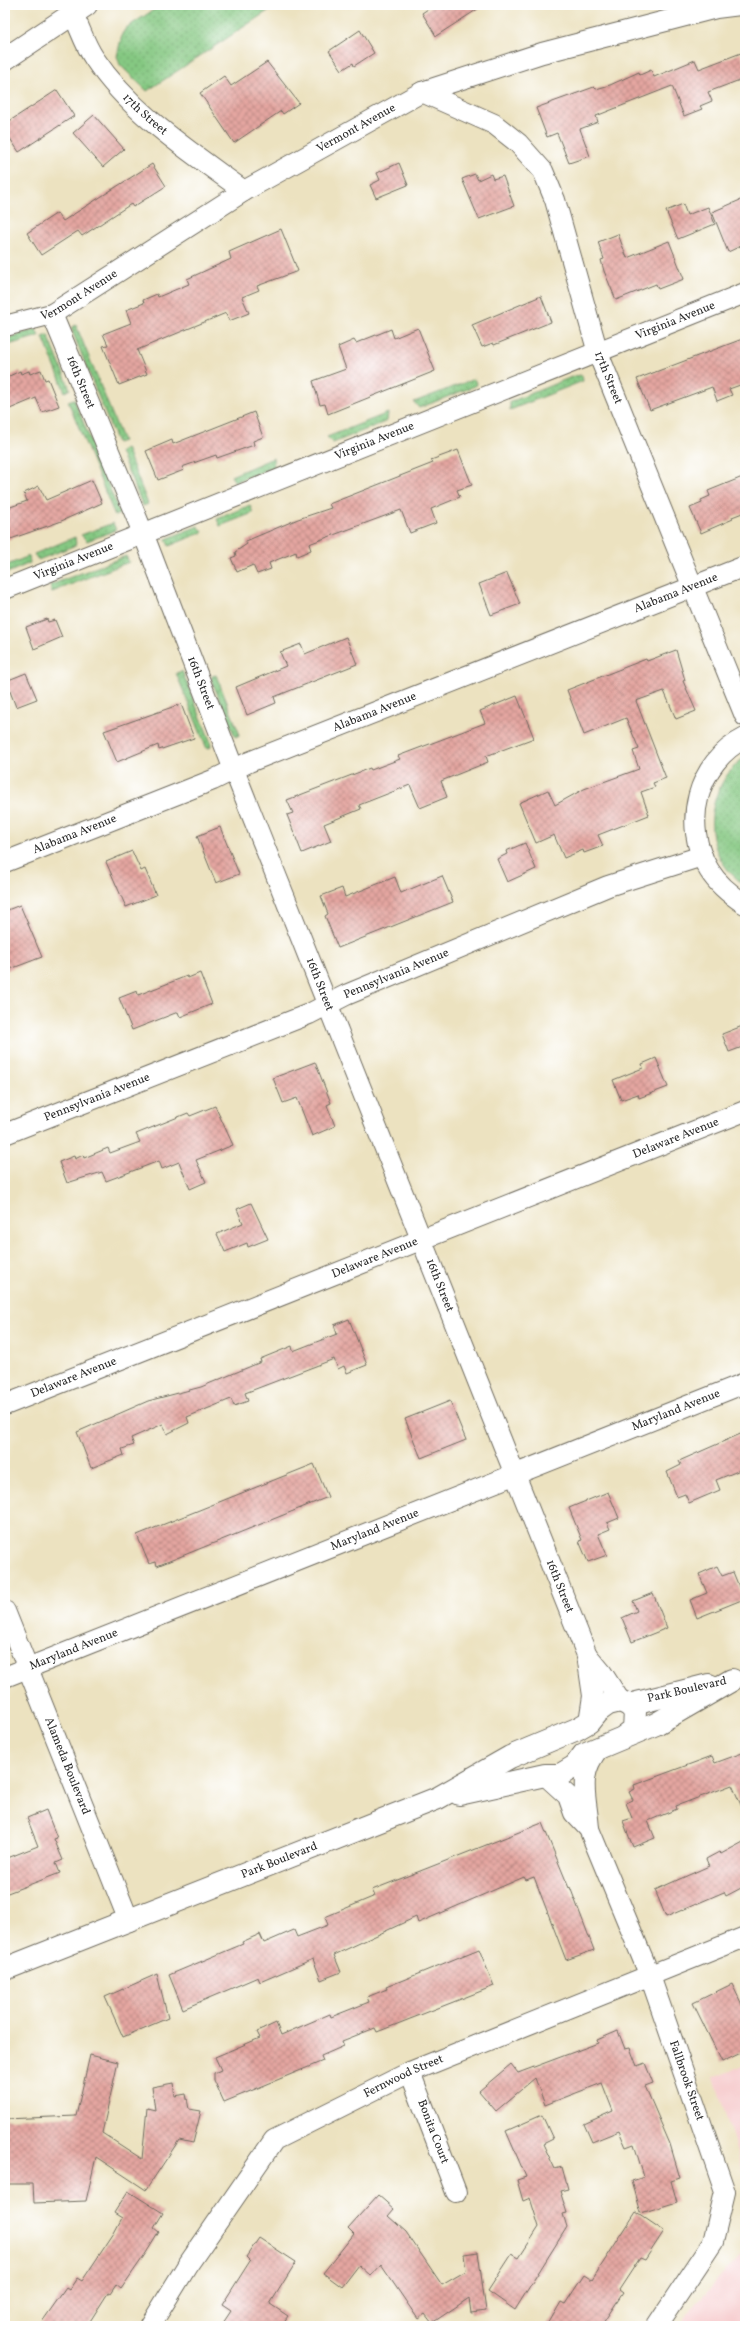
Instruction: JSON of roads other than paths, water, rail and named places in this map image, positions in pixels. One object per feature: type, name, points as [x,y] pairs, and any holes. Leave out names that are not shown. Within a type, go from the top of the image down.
[{"type":"street","points":[[741,5],[745,7]]},
{"type":"street","name":"Vermont Avenue","points":[[5,326],[52,314],[244,191],[422,92],[542,53],[716,8],[741,5]]},
{"type":"street","points":[[5,59],[80,9]]},
{"type":"street","name":"17th Street","points":[[80,9],[93,57],[118,89],[164,131],[244,191]]},
{"type":"street","name":"17th Street","points":[[422,92],[490,122],[518,143],[542,171],[555,200],[598,353],[745,716]]},
{"type":"street","name":"Virginia Avenue","points":[[5,589],[745,293]]},
{"type":"street","name":"16th Street","points":[[52,314],[143,533],[234,770],[586,1655]]},
{"type":"street","name":"Alabama Avenue","points":[[5,862],[234,770],[249,762],[745,566]]},
{"type":"street","points":[[745,738],[725,751],[714,763],[699,792],[695,824],[702,856],[719,884],[745,904]]},
{"type":"street","name":"Pennsylvania Avenue","points":[[5,1134],[327,1005],[346,995],[608,886],[702,856]]},
{"type":"street","name":"Delaware Avenue","points":[[5,1405],[422,1241],[745,1111]]},
{"type":"street","name":"Maryland Avenue","points":[[5,1677],[745,1383]]},
{"type":"street","name":"Alameda Boulevard","points":[[5,1611],[129,1921]]},
{"type":"street","points":[[586,1655],[624,1703],[635,1712],[636,1720],[634,1729],[625,1736]]},
{"type":"street","points":[[586,1655],[593,1696],[589,1722]]},
{"type":"street","points":[[438,1798],[545,1775],[560,1775],[575,1766],[584,1754],[656,1724],[738,1678]]},
{"type":"street","name":"Park Boulevard","points":[[5,1969],[438,1798],[510,1757],[549,1742],[589,1722],[597,1712],[608,1704],[624,1703],[738,1678]]},
{"type":"street","points":[[549,1742],[540,1753],[540,1762],[545,1775],[568,1796],[574,1813],[589,1830]]},
{"type":"street","points":[[589,1830],[588,1809],[583,1784],[587,1766],[600,1747]]},
{"type":"street","name":"Fallbrook Street","points":[[589,1830],[650,1976],[725,2192],[713,2242],[657,2326]]},
{"type":"street","name":"Fernwood Street","points":[[150,2326],[187,2266],[274,2140],[410,2072],[745,1937]]},
{"type":"street","name":"Bonita Court","points":[[410,2072],[456,2192]]}]
